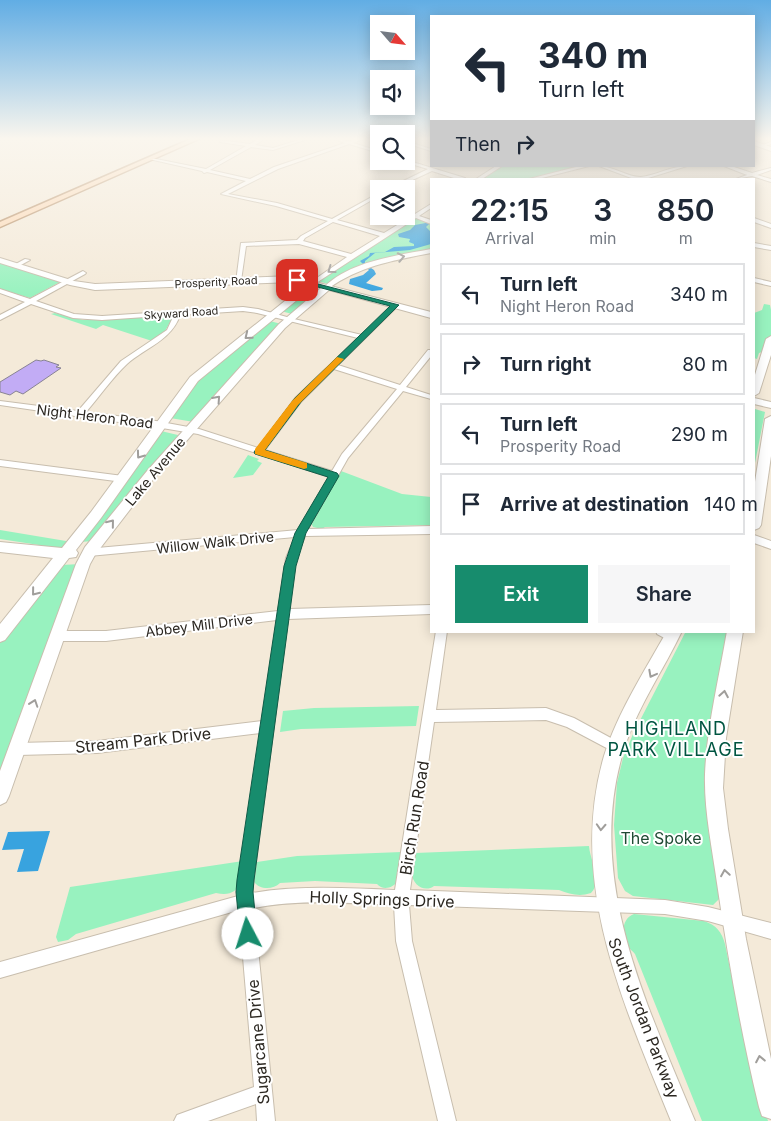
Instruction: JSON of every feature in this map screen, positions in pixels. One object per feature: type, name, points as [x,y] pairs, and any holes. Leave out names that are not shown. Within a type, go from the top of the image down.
[{"type":"main road","points":[[0,225],[78,190]]},
{"type":"street","points":[[230,190],[223,194],[277,205],[384,235]]},
{"type":"street","points":[[299,242],[303,237],[370,198]]},
{"type":"street","points":[[365,201],[370,202]]},
{"type":"street","name":"Lake Avenue","points":[[0,635],[66,554],[123,479],[194,379],[313,283],[351,256],[430,207]]},
{"type":"street","points":[[416,215],[430,221]]},
{"type":"street","points":[[755,220],[771,226]]},
{"type":"street","points":[[238,281],[243,244],[299,242],[351,256]]},
{"type":"street","points":[[755,245],[771,248]]},
{"type":"street","name":"Lake Avenue","points":[[0,796],[89,552],[135,493],[288,320],[327,287],[340,278],[360,269],[430,251]]},
{"type":"street","name":"Prosperity Road","points":[[0,260],[85,286],[101,287],[287,279],[313,283],[430,315]]},
{"type":"street","points":[[17,265],[27,260]]},
{"type":"street","points":[[0,318],[82,273]]},
{"type":"street","points":[[755,280],[771,284]]},
{"type":"street","name":"Skyward Road","points":[[0,291],[68,315],[86,318],[243,309],[363,337]]},
{"type":"street","points":[[259,452],[295,403],[396,305]]},
{"type":"street","points":[[79,415],[124,363],[169,331],[176,321],[178,312]]},
{"type":"street","points":[[755,390],[771,339]]},
{"type":"street","name":"Sugarcane Drive","points":[[266,1121],[246,902],[246,880],[292,558],[301,533],[350,449],[430,353]]},
{"type":"street","points":[[333,366],[430,397]]},
{"type":"street","points":[[755,401],[771,405]]},
{"type":"street","name":"Night Heron Road","points":[[0,403],[189,430],[334,476]]},
{"type":"street","points":[[755,519],[771,419]]},
{"type":"street","points":[[0,463],[123,479]]},
{"type":"street","name":"Willow Walk Drive","points":[[0,546],[66,554],[301,533],[430,530]]},
{"type":"street","points":[[755,539],[771,544]]},
{"type":"street","name":"Abbey Mill Drive","points":[[57,636],[106,636],[283,615],[430,610]]},
{"type":"street","name":"Birch Run Road","points":[[442,633],[401,899],[404,941],[447,1121]]},
{"type":"street","name":"South Jordan Parkway","points":[[669,633],[616,746],[604,793],[601,831],[606,904],[613,936],[625,974],[683,1121]]},
{"type":"street","points":[[735,633],[721,711],[714,774],[716,814],[732,921],[771,1107]]},
{"type":"street","points":[[430,716],[546,714],[570,722],[616,746]]},
{"type":"street","name":"Stream Park Drive","points":[[18,749],[96,747],[267,726]]},
{"type":"street","name":"Holly Springs Drive","points":[[0,970],[228,905],[266,898],[334,895],[401,899],[665,907],[708,914],[771,931]]},
{"type":"street","points":[[183,1121],[263,1093]]},
{"type":"green space","points":[[417,217],[430,223],[430,250],[388,259],[328,284],[318,281],[405,225],[415,225],[415,218]]},
{"type":"green space","points":[[0,262],[60,282],[30,298],[0,289]]},
{"type":"green space","points":[[311,288],[321,290],[292,314],[281,311]]},
{"type":"green space","points":[[764,304],[770,305],[771,340],[766,339],[762,352],[759,353],[757,359],[755,358],[755,313],[762,310]]},
{"type":"green space","points":[[55,313],[83,320],[172,315],[173,317],[165,331],[152,341],[103,325],[96,329],[51,314]]},
{"type":"green space","points":[[270,321],[281,324],[194,422],[170,418],[194,385]]},
{"type":"green space","points":[[755,409],[765,412],[755,461]]},
{"type":"green space","points":[[161,431],[182,436],[94,541],[79,542]]},
{"type":"green space","points":[[248,455],[259,459],[257,461],[262,463],[253,475],[233,478]]},
{"type":"green space","points":[[341,471],[402,494],[430,497],[430,525],[325,527],[322,529],[313,527],[311,523]]},
{"type":"green space","points":[[0,530],[72,542],[52,549],[0,539]]},
{"type":"green space","points":[[81,564],[0,785],[0,640],[61,565]]},
{"type":"green space","name":"The Spoke","points":[[685,633],[730,633],[707,812],[709,835],[720,889],[720,898],[713,905],[633,896],[625,891],[618,878],[614,825],[617,783],[623,758],[633,734]]},
{"type":"green space","points":[[419,706],[416,726],[301,729],[280,732],[283,711],[314,708]]},
{"type":"green space","points":[[589,846],[596,882],[591,893],[582,895],[559,890],[434,886],[427,889],[420,887],[414,881],[412,871],[415,853]]},
{"type":"green space","points":[[402,852],[398,881],[388,888],[377,884],[315,881],[280,883],[277,886],[264,888],[257,885],[252,877],[253,864],[257,862],[297,856]]},
{"type":"green space","points":[[243,861],[238,886],[230,893],[216,893],[76,934],[68,940],[58,942],[56,937],[70,887]]},
{"type":"green space","points":[[634,914],[704,921],[715,927],[722,936],[748,1056],[768,1121],[702,1121],[635,954],[625,941],[625,923]]},
{"type":"water","points":[[430,222],[426,227],[430,231],[430,244],[410,250],[375,253],[365,261],[365,264],[374,270],[376,274],[366,283],[383,288],[382,290],[372,291],[349,284],[350,279],[363,275],[369,270],[360,261],[369,256],[370,253],[385,252],[394,247],[414,246],[414,244],[409,242],[410,239],[399,237],[398,234],[410,230],[415,225]]},
{"type":"water","points":[[50,831],[38,871],[17,872],[24,849],[2,850],[8,832]]},
{"type":"building","points":[[36,360],[44,360],[59,365],[56,367],[61,368],[23,394],[16,391],[10,395],[0,392],[0,382]]},
{"type":"slow traffic","points":[[304,466],[259,452],[295,403],[340,359]]},
{"type":"district","name":"HIGHLAND PARK VILLAGE","points":[[676,738]]},
{"type":"route","points":[[248,934],[246,880],[290,566],[296,543],[334,476],[259,452],[292,406],[396,305],[297,280]]}]
